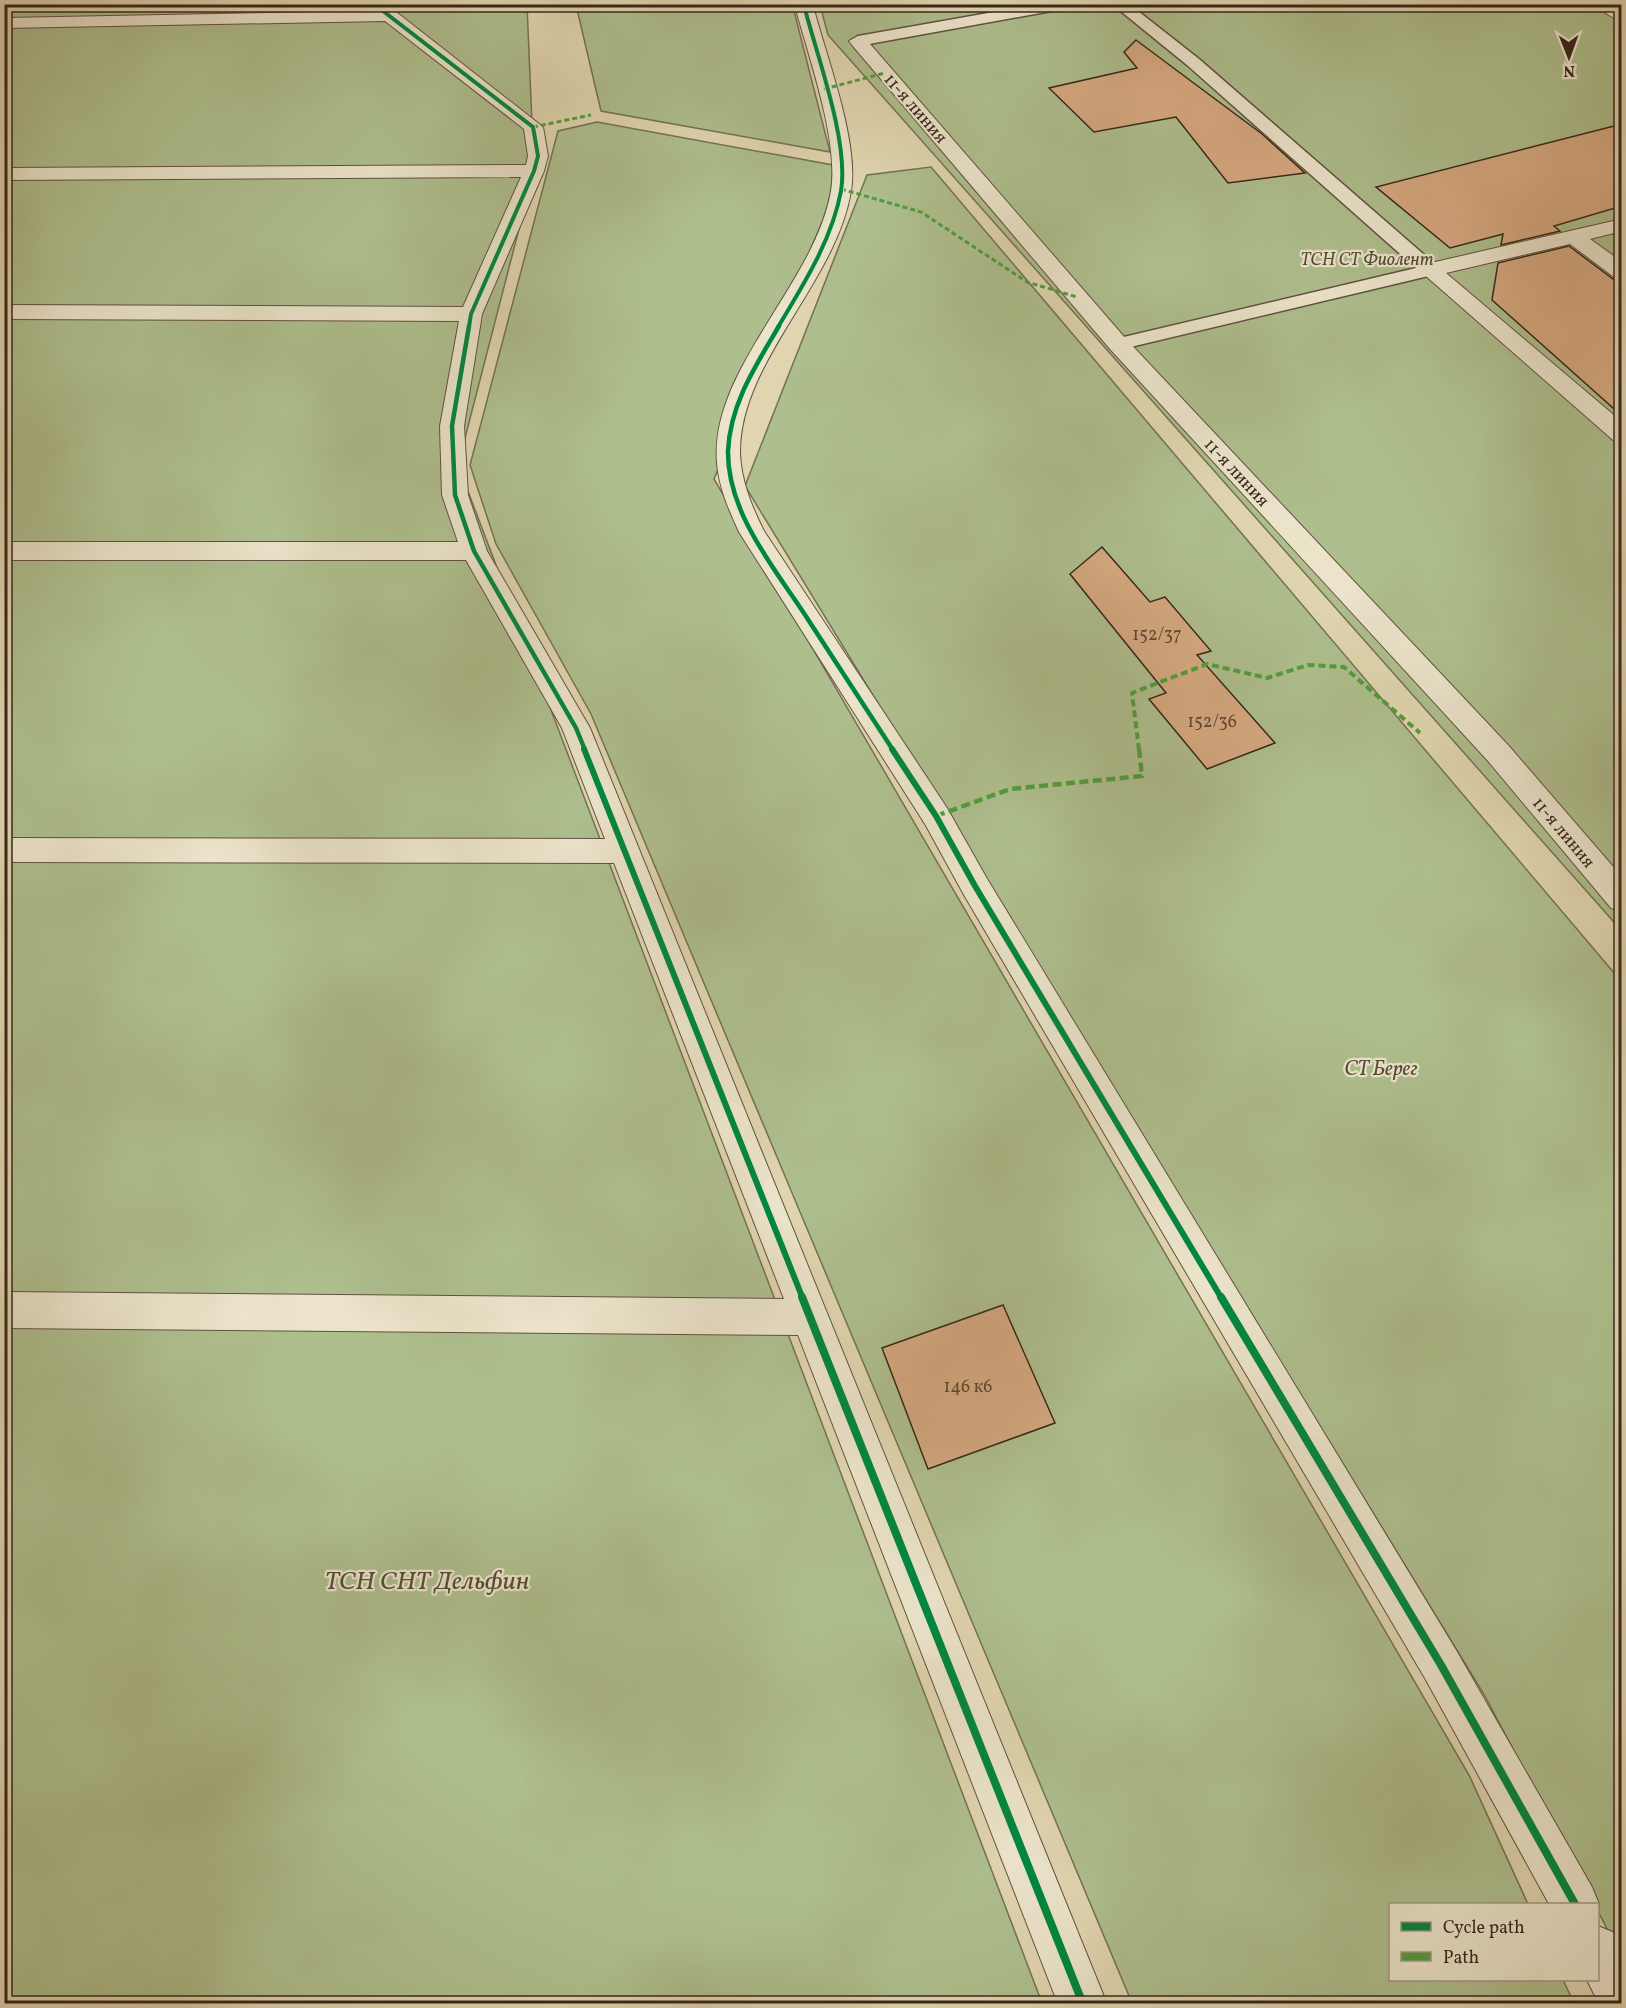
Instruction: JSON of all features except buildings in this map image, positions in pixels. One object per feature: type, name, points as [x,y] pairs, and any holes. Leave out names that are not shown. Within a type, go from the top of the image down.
[{"type":"street","points":[[807,4],[806,13],[842,160],[841,189],[824,246],[741,388],[729,441],[729,470],[737,503],[752,532],[936,816],[975,886],[1441,1665],[1574,1903]]},
{"type":"street","points":[[1599,4],[1622,18]]},
{"type":"street","points":[[4,23],[382,10],[533,127],[538,156],[534,171],[471,314],[452,426],[455,495],[474,551],[576,728],[1083,2004]]},
{"type":"street","name":"11-я линия","points":[[858,41],[1118,344],[1498,753],[1622,899]]},
{"type":"street","points":[[4,174],[534,171]]},
{"type":"street","points":[[1430,270],[1622,225]]},
{"type":"street","points":[[1574,237],[1622,272]]},
{"type":"street","points":[[1430,270],[1622,435]]},
{"type":"street","points":[[4,312],[471,314]]},
{"type":"street","points":[[4,551],[474,551]]},
{"type":"street","points":[[4,850],[625,851]]},
{"type":"street","points":[[4,1310],[810,1317]]},
{"type":"street","points":[[1599,1952],[1622,2000]]},
{"type":"lane","points":[[858,41],[1068,4]]},
{"type":"lane","points":[[1119,4],[1193,62],[1430,270]]},
{"type":"lane","points":[[1118,344],[1430,270]]},
{"type":"green space","name":"ТСН СНТ Дельфин","points":[[5,5],[527,5],[534,171],[458,465],[1042,2003],[5,2004]]},
{"type":"green space","points":[[576,5],[795,5],[794,11],[830,152],[601,111]]},
{"type":"green space","name":"ТСН СТ Фиолент","points":[[820,5],[1621,5],[1621,930],[828,35]]},
{"type":"green space","points":[[597,122],[833,165],[836,189],[714,479],[1469,1775],[1528,1903],[1389,1903],[1389,1981],[1563,1981],[1574,2003],[1132,2003],[591,714],[496,544],[470,465],[558,131]]},
{"type":"green space","name":"СТ Берег","points":[[931,167],[1621,981],[1621,1957],[1599,1913],[1599,1903],[1593,1903],[1485,1696],[745,486],[867,175]]},
{"type":"marked path","points":[[824,89],[885,73]]},
{"type":"marked path","points":[[533,127],[591,115]]},
{"type":"marked path","points":[[841,189],[921,212],[1027,282],[1077,297]]},
{"type":"marked path","points":[[936,816],[1010,789],[1142,776],[1132,693],[1207,664],[1267,678],[1308,665],[1344,667],[1420,733]]},
{"type":"cycle path","points":[[374,4],[533,127],[538,156],[534,171],[471,314],[452,426],[455,495],[474,551],[576,728],[1083,2004]]},
{"type":"cycle path","points":[[807,4],[806,13],[836,129],[842,174],[841,190],[821,248],[739,400],[731,427],[728,453],[731,476],[742,510],[752,532],[936,816],[975,886],[1441,1665],[1574,1903]]}]
